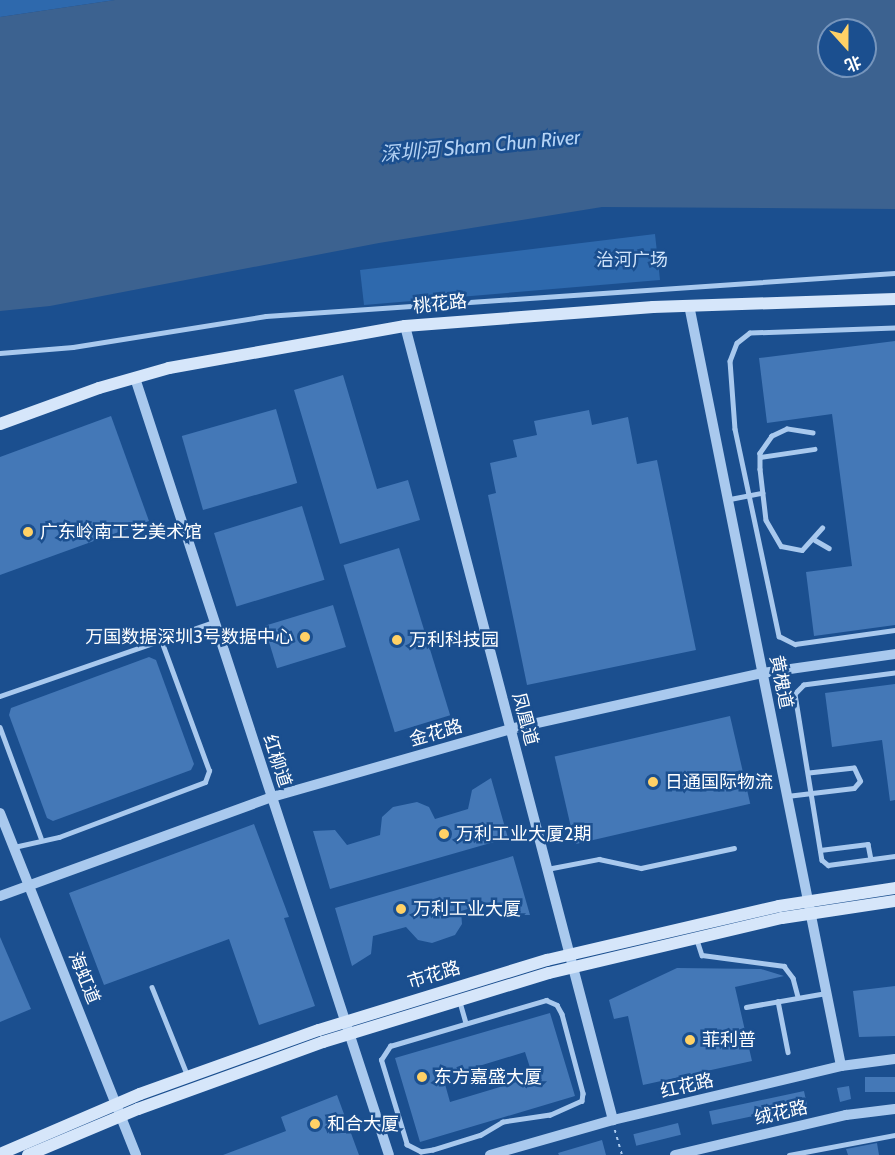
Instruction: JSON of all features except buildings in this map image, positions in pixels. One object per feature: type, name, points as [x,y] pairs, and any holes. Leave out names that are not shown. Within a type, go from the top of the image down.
[{"type":"main road","name":"桃花路","points":[[0,424],[135,378],[405,326],[689,305],[895,299]]},
{"type":"main road","name":"市花路","points":[[30,1155],[188,1077],[347,1027],[571,960],[895,888]]},
{"type":"main road","name":"市花路","points":[[0,1154],[347,1027],[459,999],[571,960],[696,938],[809,907],[895,901]]},
{"type":"street","name":"黄槐道","points":[[689,305],[841,1066]]},
{"type":"street","name":"凤凰道","points":[[405,326],[613,1120]]},
{"type":"street","name":"红柳道","points":[[135,378],[389,1155]]},
{"type":"street","name":"金花路","points":[[0,896],[28,883],[272,797],[510,729],[762,673],[895,654]]},
{"type":"street","name":"海虹道","points":[[0,813],[136,1155]]},
{"type":"street","name":"红花路","points":[[490,1155],[613,1120],[841,1066],[895,1059]]},
{"type":"street","name":"绒花路","points":[[675,1155],[846,1115],[895,1109]]},
{"type":"lane","points":[[0,353],[137,338],[266,316],[895,273]]},
{"type":"lane","points":[[895,328],[759,331],[737,344],[730,361],[734,414],[775,628],[785,642],[795,644],[895,630]]},
{"type":"lane","points":[[813,433],[796,429],[780,432],[768,440],[760,457],[762,493],[766,520],[781,546],[802,550],[815,540],[822,528]]},
{"type":"lane","points":[[760,457],[814,450]]},
{"type":"lane","points":[[728,499],[762,493]]},
{"type":"lane","points":[[815,540],[829,548]]},
{"type":"lane","points":[[0,696],[160,638],[214,622]]},
{"type":"lane","points":[[14,847],[41,838],[60,837],[198,786],[208,777],[160,638]]},
{"type":"lane","points":[[895,673],[797,689],[820,850],[828,865],[895,856]]},
{"type":"lane","points":[[0,727],[41,838]]},
{"type":"lane","points":[[787,796],[854,788],[861,777],[854,768],[809,773]]},
{"type":"lane","points":[[820,850],[868,844],[871,859]]},
{"type":"lane","points":[[547,869],[598,859],[641,868],[734,848]]},
{"type":"lane","points":[[696,938],[702,955],[784,966],[793,978],[798,997]]},
{"type":"lane","points":[[152,987],[188,1077]]},
{"type":"lane","points":[[746,1007],[826,993]]},
{"type":"lane","points":[[459,999],[466,1023]]},
{"type":"lane","points":[[546,1000],[557,1005],[583,1093],[582,1101],[550,1115],[503,1122],[481,1135],[433,1150],[413,1149],[407,1145],[381,1060],[390,1046],[466,1023],[546,1000]]},
{"type":"lane","points":[[778,1001],[788,1052]]},
{"type":"lane","points":[[789,1155],[895,1135]]},
{"type":"path","points":[[613,1120],[622,1155]]},
{"type":"green space","points":[[0,0],[115,0],[0,17]]},
{"type":"green space","name":"治河广场","points":[[655,234],[660,280],[364,305],[360,270]]},
{"type":"water","name":"深圳河 Sham Chun River","points":[[115,0],[895,0],[895,209],[602,207],[379,243],[50,306],[0,311],[0,17]]},
{"type":"place","name":"广东岭南工艺美术馆","points":[[28,532]]},
{"type":"place","name":"万国数据深圳3号数据中心","points":[[305,637]]},
{"type":"place","name":"万利科技园","points":[[397,640]]},
{"type":"place","name":"日通国际物流","points":[[653,782]]},
{"type":"place","name":"万利工业大厦2期","points":[[444,834]]},
{"type":"place","name":"万利工业大厦","points":[[401,909]]},
{"type":"place","name":"菲利普","points":[[690,1040]]},
{"type":"place","name":"东方嘉盛大厦","points":[[422,1077]]},
{"type":"place","name":"和合大厦","points":[[315,1124]]}]
